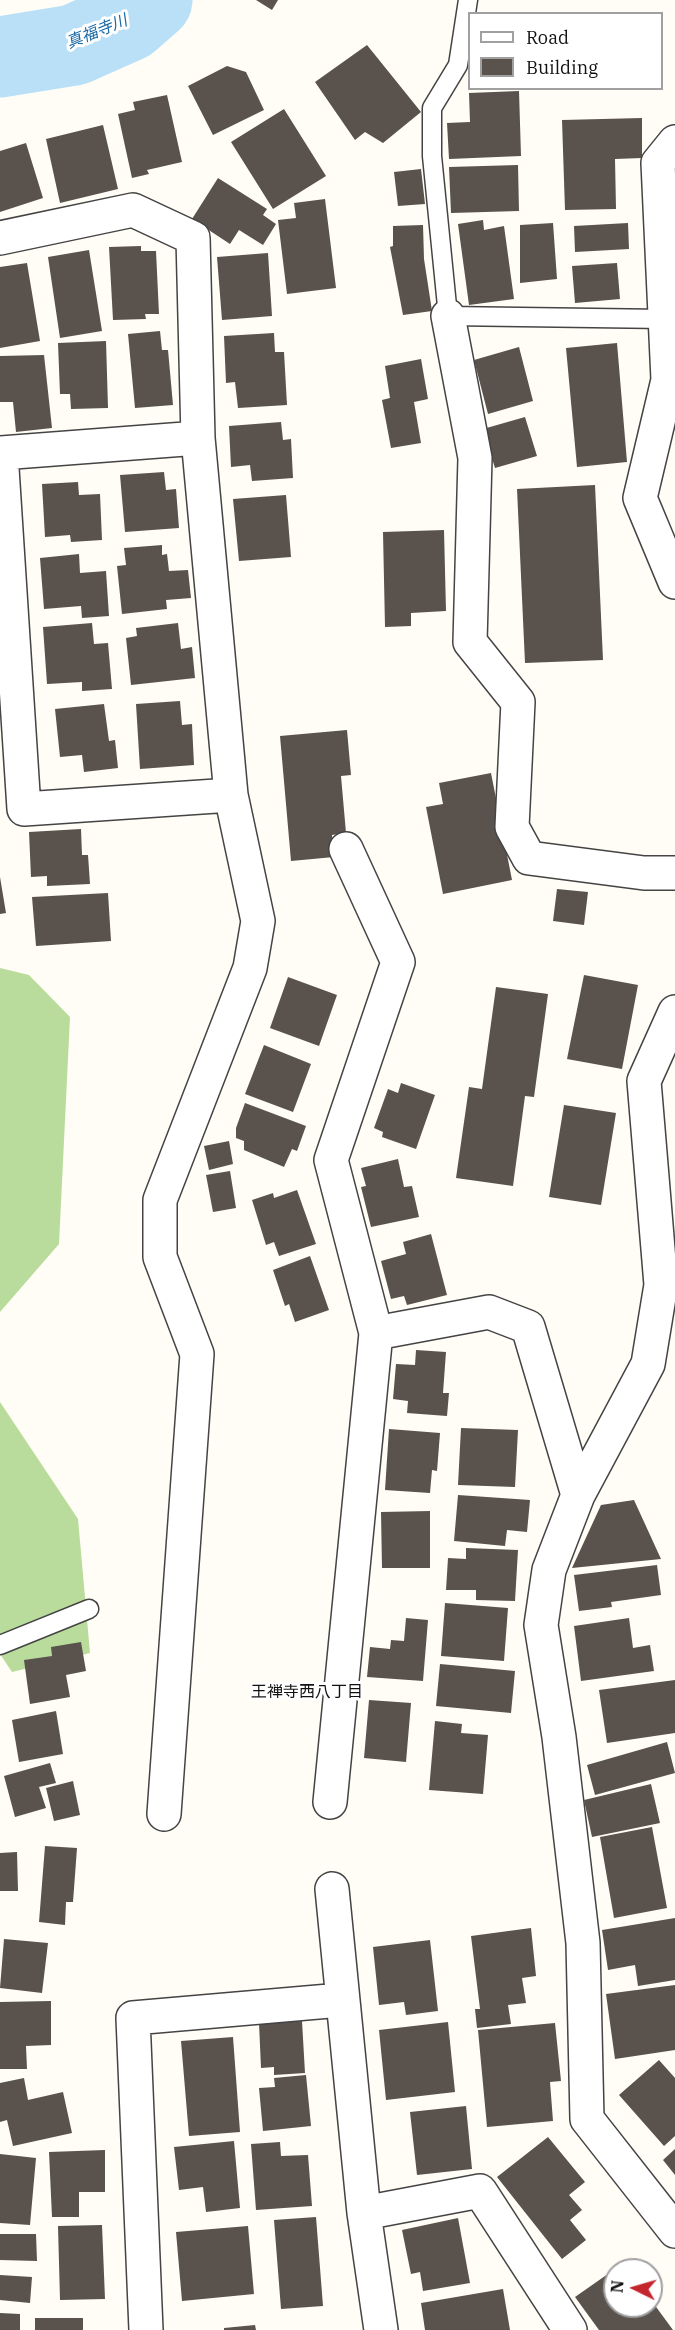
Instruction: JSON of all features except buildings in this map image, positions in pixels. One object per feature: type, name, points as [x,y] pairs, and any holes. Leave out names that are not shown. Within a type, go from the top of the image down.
[{"type":"street","points":[[675,142],[658,163],[668,380],[640,498],[675,582]]},
{"type":"street","points":[[0,238],[133,210],[193,238],[198,438],[231,795],[258,921],[250,968],[160,1200],[160,1257],[197,1354],[164,1814]]},
{"type":"street","points":[[448,316],[475,458],[470,642],[518,702],[512,827],[529,858],[644,873],[675,873]]},
{"type":"street","points":[[198,438],[1,453],[24,809],[231,795]]},
{"type":"street","points":[[330,1802],[376,1333],[331,1160],[398,962],[346,849]]},
{"type":"street","points":[[675,1012],[644,1081],[661,1285],[648,1365],[578,1495],[549,1570],[541,1625],[560,1737],[583,1943],[587,2119],[675,2231]]},
{"type":"street","points":[[376,1333],[489,1312],[528,1327],[578,1495]]},
{"type":"street","points":[[332,1890],[341,2001],[364,2213],[381,2330]]},
{"type":"street","points":[[146,2330],[133,2018],[341,2001]]},
{"type":"street","points":[[364,2213],[480,2191],[570,2330]]},
{"type":"lane","points":[[468,0],[458,65],[432,108],[432,156],[448,316],[665,319]]},
{"type":"lane","points":[[0,1645],[88,1609]]},
{"type":"green space","points":[[0,968],[29,975],[70,1017],[59,1244],[0,1312]]},
{"type":"green space","points":[[0,1402],[78,1519],[90,1653],[12,1672],[0,1654]]},
{"type":"waterway","name":"真福寺川","points":[[0,57],[74,45],[128,21],[152,0]]},
{"type":"district","name":"王禅寺西八丁目","points":[[307,1692]]}]
